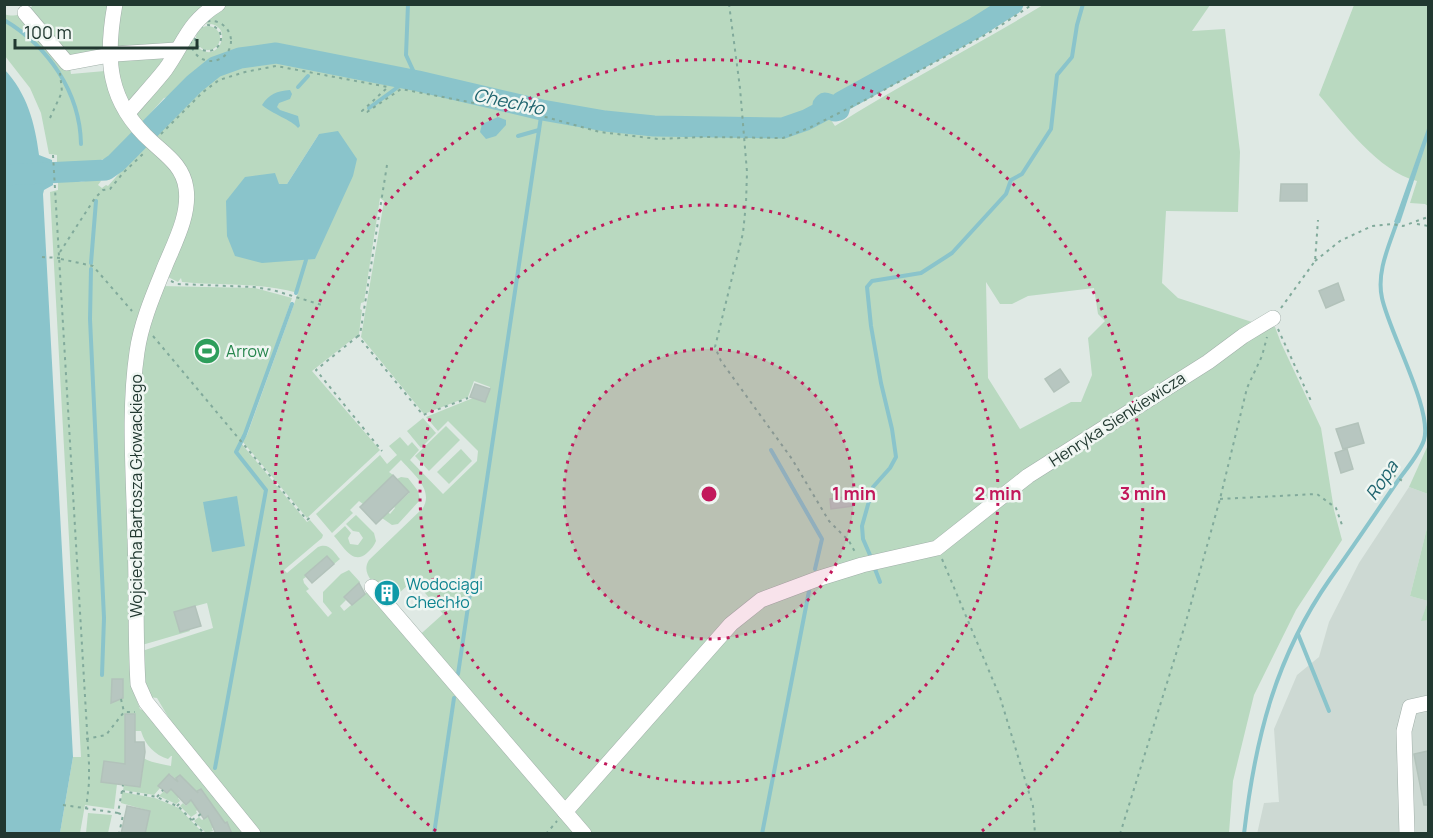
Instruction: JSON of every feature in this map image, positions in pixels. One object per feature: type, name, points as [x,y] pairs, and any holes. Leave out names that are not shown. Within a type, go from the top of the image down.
[{"type":"street","name":"Wojciecha Bartosza Głowackiego","points":[[115,4],[109,56],[111,77],[128,113],[139,129],[171,158],[180,171],[186,185],[187,195],[179,232],[137,349],[132,434],[138,684],[146,702],[253,834]]},
{"type":"street","points":[[128,113],[166,68],[195,23],[218,4]]},
{"type":"street","points":[[25,13],[67,63],[109,56],[176,50]]},
{"type":"street","name":"Henryka Sienkiewicza","points":[[937,548],[1028,476],[1274,318]]},
{"type":"street","points":[[565,812],[731,624],[761,600],[862,565],[937,548]]},
{"type":"street","points":[[372,587],[584,834]]},
{"type":"street","points":[[1407,834],[1404,731],[1410,707],[1428,703]]},
{"type":"path","points":[[729,4],[740,88],[747,172],[743,233],[715,347],[722,361],[792,459],[829,521],[849,541],[862,565]]},
{"type":"path","points":[[60,252],[95,198],[103,190],[110,189],[148,149],[151,141],[219,80],[276,66],[388,87],[362,111],[367,112],[401,89],[542,116],[600,132],[658,139],[783,138],[812,127],[869,98],[994,30],[1033,4]]},
{"type":"path","points":[[192,33],[192,45],[200,58],[213,62],[225,58],[231,46],[229,33],[219,23],[203,22]]},
{"type":"path","points":[[211,25],[218,30],[221,38],[215,49],[207,51],[197,44],[195,35],[201,27],[211,25]]},
{"type":"path","points":[[50,118],[62,92],[60,74],[67,63]]},
{"type":"path","points":[[53,155],[89,773],[86,809]]},
{"type":"path","points":[[382,451],[316,370],[360,334],[387,165]]},
{"type":"path","points":[[1120,834],[1185,625],[1220,499],[1247,388],[1262,356],[1274,318],[1314,261],[1340,241],[1372,226],[1392,224],[1403,226],[1428,217]]},
{"type":"path","points":[[1314,261],[1318,220]]},
{"type":"path","points":[[1415,223],[1428,226]]},
{"type":"path","points":[[42,257],[60,258],[93,266],[307,520],[312,516]]},
{"type":"path","points":[[177,284],[254,287],[273,290],[325,306]]},
{"type":"path","points":[[1274,318],[1311,401]]},
{"type":"path","points":[[358,336],[423,416],[468,398]]},
{"type":"path","points":[[1392,475],[1404,482]]},
{"type":"path","points":[[1220,499],[1317,494],[1336,508],[1342,525]]},
{"type":"path","points":[[937,548],[1000,697],[1033,806],[1035,834]]},
{"type":"path","points":[[121,699],[124,712]]},
{"type":"path","points":[[124,712],[137,712],[140,709]]},
{"type":"path","points":[[86,739],[106,735],[124,712]]},
{"type":"path","points":[[117,813],[123,785]]},
{"type":"path","points":[[157,797],[163,790]]},
{"type":"path","points":[[122,791],[157,797],[177,806],[205,834]]},
{"type":"path","points":[[177,806],[182,801]]},
{"type":"path","points":[[63,805],[123,814],[119,834]]},
{"type":"path","points":[[192,820],[201,814]]},
{"type":"shaded area","points":[[1409,487],[1428,494],[1428,524],[1410,596],[1428,601],[1422,620],[1428,620],[1428,833],[1257,834],[1264,803],[1279,802],[1274,729],[1297,675],[1319,657],[1329,622],[1359,563]]},
{"type":"green space","points":[[33,5],[110,5],[105,49],[70,68],[71,74],[105,71],[137,133],[112,157],[57,167],[57,155],[49,154],[41,113],[30,88],[5,56],[4,14],[13,16],[20,14]]},
{"type":"green space","points":[[120,5],[211,5],[174,45],[115,52]]},
{"type":"green space","points":[[222,5],[1003,5],[804,118],[782,124],[636,120],[285,50],[250,52],[222,60],[197,76],[172,100],[169,97],[164,98],[140,125],[135,109],[194,35],[196,45],[204,51],[211,52],[217,49],[221,43],[220,30],[214,25],[204,24]]},
{"type":"green space","points":[[1043,5],[1210,5],[1192,31],[1225,29],[1240,152],[1238,212],[1166,211],[1162,283],[1178,298],[1275,327],[1321,428],[1334,510],[1342,540],[1296,610],[1254,695],[1233,781],[1229,833],[259,833],[170,720],[157,698],[149,697],[146,691],[142,651],[213,628],[207,603],[174,612],[180,631],[189,629],[190,631],[142,645],[137,434],[142,348],[161,286],[255,288],[292,298],[242,441],[247,435],[298,293],[255,286],[182,282],[181,278],[178,282],[166,276],[193,199],[154,138],[181,111],[177,107],[192,89],[212,73],[231,64],[262,57],[283,57],[615,127],[646,131],[686,132],[782,131],[800,127],[827,114],[835,126]],"holes":[[[319,134],[262,263],[279,184],[287,184]],[[380,198],[384,201],[361,337],[424,414],[468,397],[474,381],[490,387],[485,402],[473,398],[426,417],[438,431],[448,421],[478,451],[477,461],[443,494],[410,460],[419,450],[412,442],[408,446],[400,437],[389,446],[397,455],[387,464],[380,455],[316,514],[332,533],[353,513],[350,510],[359,501],[363,504],[393,475],[389,472],[401,460],[424,488],[426,501],[423,508],[369,560],[367,573],[380,592],[386,586],[393,595],[392,599],[414,580],[443,614],[414,640],[369,590],[344,611],[340,606],[346,600],[344,597],[360,582],[349,570],[341,574],[323,592],[323,602],[332,613],[328,617],[306,591],[309,589],[303,579],[327,556],[334,564],[340,559],[331,548],[322,546],[287,573],[284,570],[323,535],[310,520],[307,522],[241,443],[242,441],[307,518],[380,450],[312,371],[359,334],[362,310],[360,309],[361,303],[364,302]],[[986,282],[1000,304],[1012,304],[1028,296],[1094,288],[1098,314],[1105,321],[1088,338],[1092,375],[1081,402],[1071,402],[1020,429],[988,378]]]},
{"type":"green space","points":[[1354,5],[1428,5],[1428,206],[1410,203],[1417,181],[1389,168],[1363,146],[1319,95]]},
{"type":"green space","points":[[208,26],[216,30],[220,38],[216,46],[208,50],[200,46],[196,38],[200,30]]},
{"type":"green space","points":[[168,53],[135,100],[126,102],[115,58]]},
{"type":"green space","points":[[146,143],[168,161],[179,184],[180,204],[175,227],[138,322],[130,683],[140,709],[144,707],[247,833],[228,833],[231,832],[227,822],[206,833],[194,821],[199,817],[202,820],[216,811],[209,802],[191,817],[180,806],[183,803],[186,806],[197,793],[189,786],[178,798],[180,801],[176,804],[159,796],[164,791],[167,793],[178,781],[170,774],[154,795],[123,790],[124,785],[140,787],[143,767],[105,761],[101,782],[117,784],[114,809],[85,805],[80,833],[60,833],[73,757],[81,757],[50,192],[58,190],[58,178],[66,176],[81,182],[98,178],[101,181],[98,185],[102,188],[108,186]],"holes":[[[135,731],[141,731],[145,741],[155,752],[168,759],[172,756],[171,766],[148,760],[139,754]]]},
{"type":"green space","points":[[423,418],[436,433],[421,448],[407,431]]},
{"type":"green space","points":[[446,426],[460,440],[429,471],[415,456]]},
{"type":"green space","points":[[1428,445],[1428,494],[1409,487]]},
{"type":"green space","points":[[461,449],[472,461],[449,484],[437,472]]},
{"type":"green space","points":[[408,478],[418,491],[420,500],[398,524],[392,525],[382,518],[388,512],[390,514],[409,493],[397,479]]},
{"type":"green space","points":[[356,515],[374,533],[376,541],[367,553],[357,557],[349,553],[334,536],[345,526],[351,533],[348,538],[350,544],[358,545],[363,538],[359,532],[353,531],[346,524]]},
{"type":"green space","points":[[1428,524],[1428,601],[1410,596]]},
{"type":"green space","points":[[1428,601],[1428,620],[1421,621]]},
{"type":"green space","points":[[122,792],[155,798],[179,808],[203,833],[145,833],[150,811],[121,803]]},
{"type":"green space","points":[[88,813],[112,815],[108,833],[86,833]]},
{"type":"water","points":[[4,69],[19,88],[29,109],[39,155],[52,160],[53,185],[44,190],[43,194],[73,757],[60,833],[5,833]]},
{"type":"water","points":[[290,90],[292,94],[290,99],[279,103],[277,107],[298,116],[300,126],[298,128],[262,105],[274,94]]},
{"type":"water","points":[[498,117],[506,120],[506,125],[496,136],[486,139],[480,132],[482,124]]},
{"type":"water","points":[[1428,126],[1428,138],[1400,223],[1394,222]]},
{"type":"water","points":[[338,131],[357,159],[353,176],[315,259],[262,263],[235,256],[227,236],[226,201],[245,177],[275,173],[279,184],[287,184],[319,134]]},
{"type":"water","points":[[237,496],[245,546],[212,552],[203,502]]},
{"type":"building","points":[[1281,184],[1307,184],[1307,201],[1280,201]]},
{"type":"building","points":[[1338,283],[1344,300],[1326,308],[1319,291]]},
{"type":"building","points":[[1060,369],[1069,382],[1054,392],[1045,379]]},
{"type":"building","points":[[475,384],[490,389],[485,402],[470,397]]},
{"type":"building","points":[[1358,423],[1364,443],[1343,449],[1336,429]]},
{"type":"building","points":[[1347,449],[1353,469],[1341,473],[1335,453]]},
{"type":"building","points":[[393,475],[409,492],[376,524],[360,507]]},
{"type":"building","points":[[852,496],[853,506],[831,509],[830,499]]},
{"type":"building","points":[[327,556],[334,564],[312,583],[305,575]]},
{"type":"building","points":[[359,583],[365,594],[352,605],[344,597]]},
{"type":"building","points":[[195,606],[201,626],[180,632],[174,612]]},
{"type":"building","points":[[112,679],[123,679],[123,698],[111,703]]},
{"type":"building","points":[[125,714],[135,714],[135,742],[144,742],[145,752],[140,787],[101,782],[104,761],[125,764]]},
{"type":"building","points":[[1428,751],[1428,805],[1424,805],[1414,754]]},
{"type":"building","points":[[169,774],[178,782],[176,778],[180,775],[198,793],[197,791],[201,789],[225,823],[227,822],[232,834],[216,834],[208,816],[204,819],[191,800],[186,805],[171,789],[167,793],[158,786]]},
{"type":"building","points":[[127,806],[150,811],[145,834],[121,834]]},
{"type":"waterway","points":[[408,4],[406,55],[418,81]]},
{"type":"waterway","name":"Chechło","points":[[4,175],[106,170],[116,163],[194,84],[215,67],[240,58],[276,53],[418,81],[542,110],[605,121],[654,126],[783,128],[825,110],[823,105],[825,103],[831,105],[835,111],[839,110],[841,102],[975,28],[1013,4]]},
{"type":"waterway","points":[[870,555],[863,539],[862,526],[873,487],[890,468],[896,457],[871,326],[867,287],[872,281],[921,273],[952,253],[1006,194],[1011,180],[1022,174],[1051,129],[1057,75],[1072,57],[1083,4]]},
{"type":"waterway","points":[[4,20],[34,43],[59,72],[75,106],[81,144]]},
{"type":"waterway","points":[[314,69],[320,62]]},
{"type":"waterway","points":[[298,87],[308,76]]},
{"type":"waterway","points":[[369,108],[409,79]]},
{"type":"waterway","points":[[458,674],[542,110]]},
{"type":"waterway","points":[[518,136],[539,130]]},
{"type":"waterway","points":[[91,263],[96,201]]},
{"type":"waterway","name":"Ropa","points":[[1244,834],[1254,765],[1262,732],[1271,700],[1295,639],[1330,579],[1416,456],[1424,440],[1425,427],[1417,391],[1382,298],[1382,268],[1398,219]]},
{"type":"waterway","points":[[296,293],[306,260]]},
{"type":"waterway","points":[[91,269],[90,319],[104,618],[102,675]]},
{"type":"waterway","points":[[215,768],[266,490],[236,452],[245,434],[292,304]]},
{"type":"waterway","points":[[771,450],[822,539],[815,569]]},
{"type":"waterway","points":[[875,569],[880,582]]},
{"type":"waterway","points":[[762,834],[809,591]]},
{"type":"waterway","points":[[1298,634],[1329,711]]},
{"type":"waterway","points":[[434,834],[454,698]]},
{"type":"place","name":"Arrow","points":[[207,351]]},
{"type":"place","name":"Wodociągi Chechło","points":[[387,593]]}]
